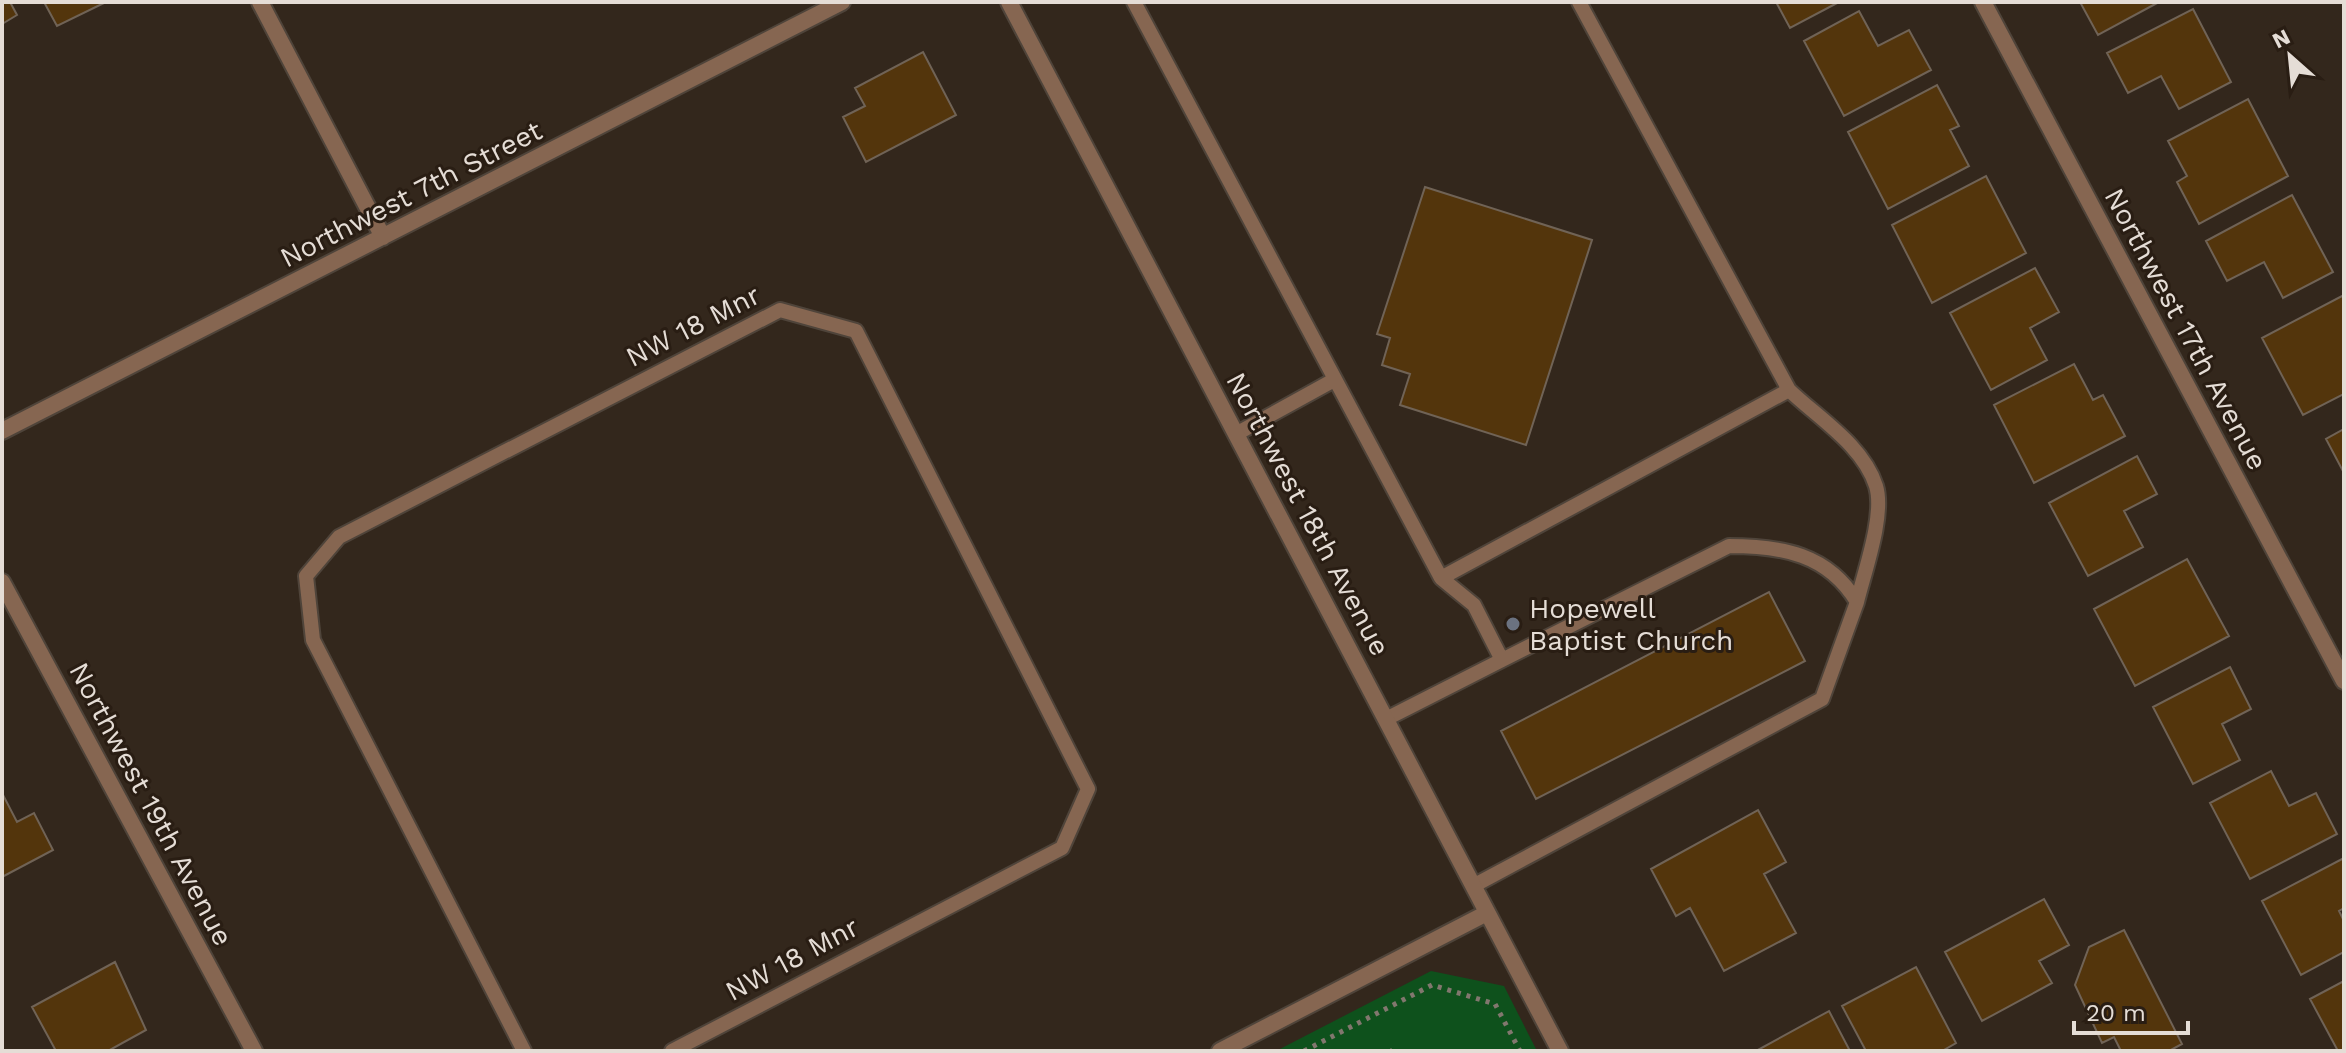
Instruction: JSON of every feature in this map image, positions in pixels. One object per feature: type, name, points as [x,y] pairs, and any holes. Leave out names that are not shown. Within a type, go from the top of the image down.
[{"type":"street","points":[[260,2],[383,237]]},
{"type":"street","name":"Northwest 7th Street","points":[[2,431],[842,2]]},
{"type":"street","name":"Northwest 18th Avenue","points":[[1009,2],[1560,1051]]},
{"type":"street","name":"Northwest 17th Avenue","points":[[1983,2],[2344,681]]},
{"type":"street","name":"Northwest 19th Avenue","points":[[2,582],[254,1051]]},
{"type":"street","points":[[1220,1051],[1487,913]]},
{"type":"lane","points":[[1134,2],[1441,578],[1474,605],[1502,660]]},
{"type":"lane","points":[[1473,886],[1822,699],[1857,602],[1876,521],[1877,488],[1845,439],[1789,390],[1579,2]]},
{"type":"lane","name":"NW 18 Mnr","points":[[524,1051],[313,640],[306,576],[339,537],[780,310],[856,331],[1088,789],[1062,848],[672,1051]]},
{"type":"lane","points":[[1236,434],[1334,380]]},
{"type":"lane","points":[[1441,578],[1789,390]]},
{"type":"lane","points":[[1386,719],[1729,546],[1770,546],[1792,552],[1843,579],[1857,602]]},
{"type":"path","points":[[1304,1051],[1432,985],[1495,1004],[1520,1051]]},
{"type":"green space","points":[[1431,971],[1504,986],[1537,1051],[1276,1051]]},
{"type":"building","points":[[2,2],[10,2],[17,15],[2,24]]},
{"type":"building","points":[[44,2],[106,2],[57,26]]},
{"type":"building","points":[[1776,2],[1839,2],[1790,28]]},
{"type":"building","points":[[2080,2],[2159,2],[2098,35]]},
{"type":"building","points":[[2193,9],[2231,82],[2179,109],[2161,76],[2128,93],[2107,53]]},
{"type":"building","points":[[1859,11],[1878,46],[1909,30],[1931,70],[1844,116],[1804,41]]},
{"type":"building","points":[[923,52],[956,115],[866,162],[843,117],[865,106],[855,88]]},
{"type":"building","points":[[1937,85],[1959,126],[1950,130],[1969,166],[1888,209],[1848,132]]},
{"type":"building","points":[[2248,99],[2288,176],[2199,224],[2177,182],[2187,176],[2168,141]]},
{"type":"building","points":[[1986,176],[2026,253],[1932,303],[1892,225]]},
{"type":"building","points":[[1425,187],[1592,240],[1526,445],[1400,405],[1410,374],[1382,365],[1390,338],[1377,334]]},
{"type":"building","points":[[2292,195],[2333,272],[2283,298],[2264,262],[2227,281],[2206,241]]},
{"type":"building","points":[[2035,268],[2059,312],[2030,328],[2047,360],[1991,390],[1950,313]]},
{"type":"building","points":[[2344,295],[2344,394],[2303,415],[2262,338]]},
{"type":"building","points":[[2074,364],[2093,400],[2103,395],[2125,436],[2034,483],[1994,405]]},
{"type":"building","points":[[2344,429],[2344,473],[2326,439]]},
{"type":"building","points":[[2137,456],[2157,494],[2124,511],[2143,547],[2088,576],[2049,503]]},
{"type":"building","points":[[2187,559],[2229,636],[2135,686],[2094,609]]},
{"type":"building","points":[[1769,592],[1805,661],[1536,799],[1501,731]]},
{"type":"building","points":[[2230,667],[2251,709],[2222,724],[2240,760],[2193,784],[2153,707]]},
{"type":"building","points":[[2271,771],[2289,806],[2316,793],[2337,834],[2250,879],[2210,803]]},
{"type":"building","points":[[2,793],[17,822],[34,813],[53,850],[2,877]]},
{"type":"building","points":[[1758,810],[1786,862],[1764,874],[1796,933],[1724,971],[1690,908],[1676,916],[1651,869]]},
{"type":"building","points":[[2344,858],[2344,908],[2339,911],[2344,921],[2344,952],[2301,975],[2262,901]]},
{"type":"building","points":[[2044,899],[2069,945],[2039,961],[2052,983],[1982,1021],[1945,952]]},
{"type":"building","points":[[2124,930],[2182,1044],[2169,1051],[2121,1051],[2114,1037],[2102,1043],[2075,985],[2089,947]]},
{"type":"building","points":[[115,962],[146,1030],[108,1051],[56,1051],[32,1007]]},
{"type":"building","points":[[1916,967],[1956,1043],[1942,1051],[1866,1051],[1842,1006]]},
{"type":"building","points":[[2344,981],[2344,1051],[2338,1051],[2310,999]]},
{"type":"building","points":[[1829,1011],[1850,1051],[1756,1051]]},
{"type":"place","name":"Hopewell Baptist Church","points":[[1513,624]]}]
